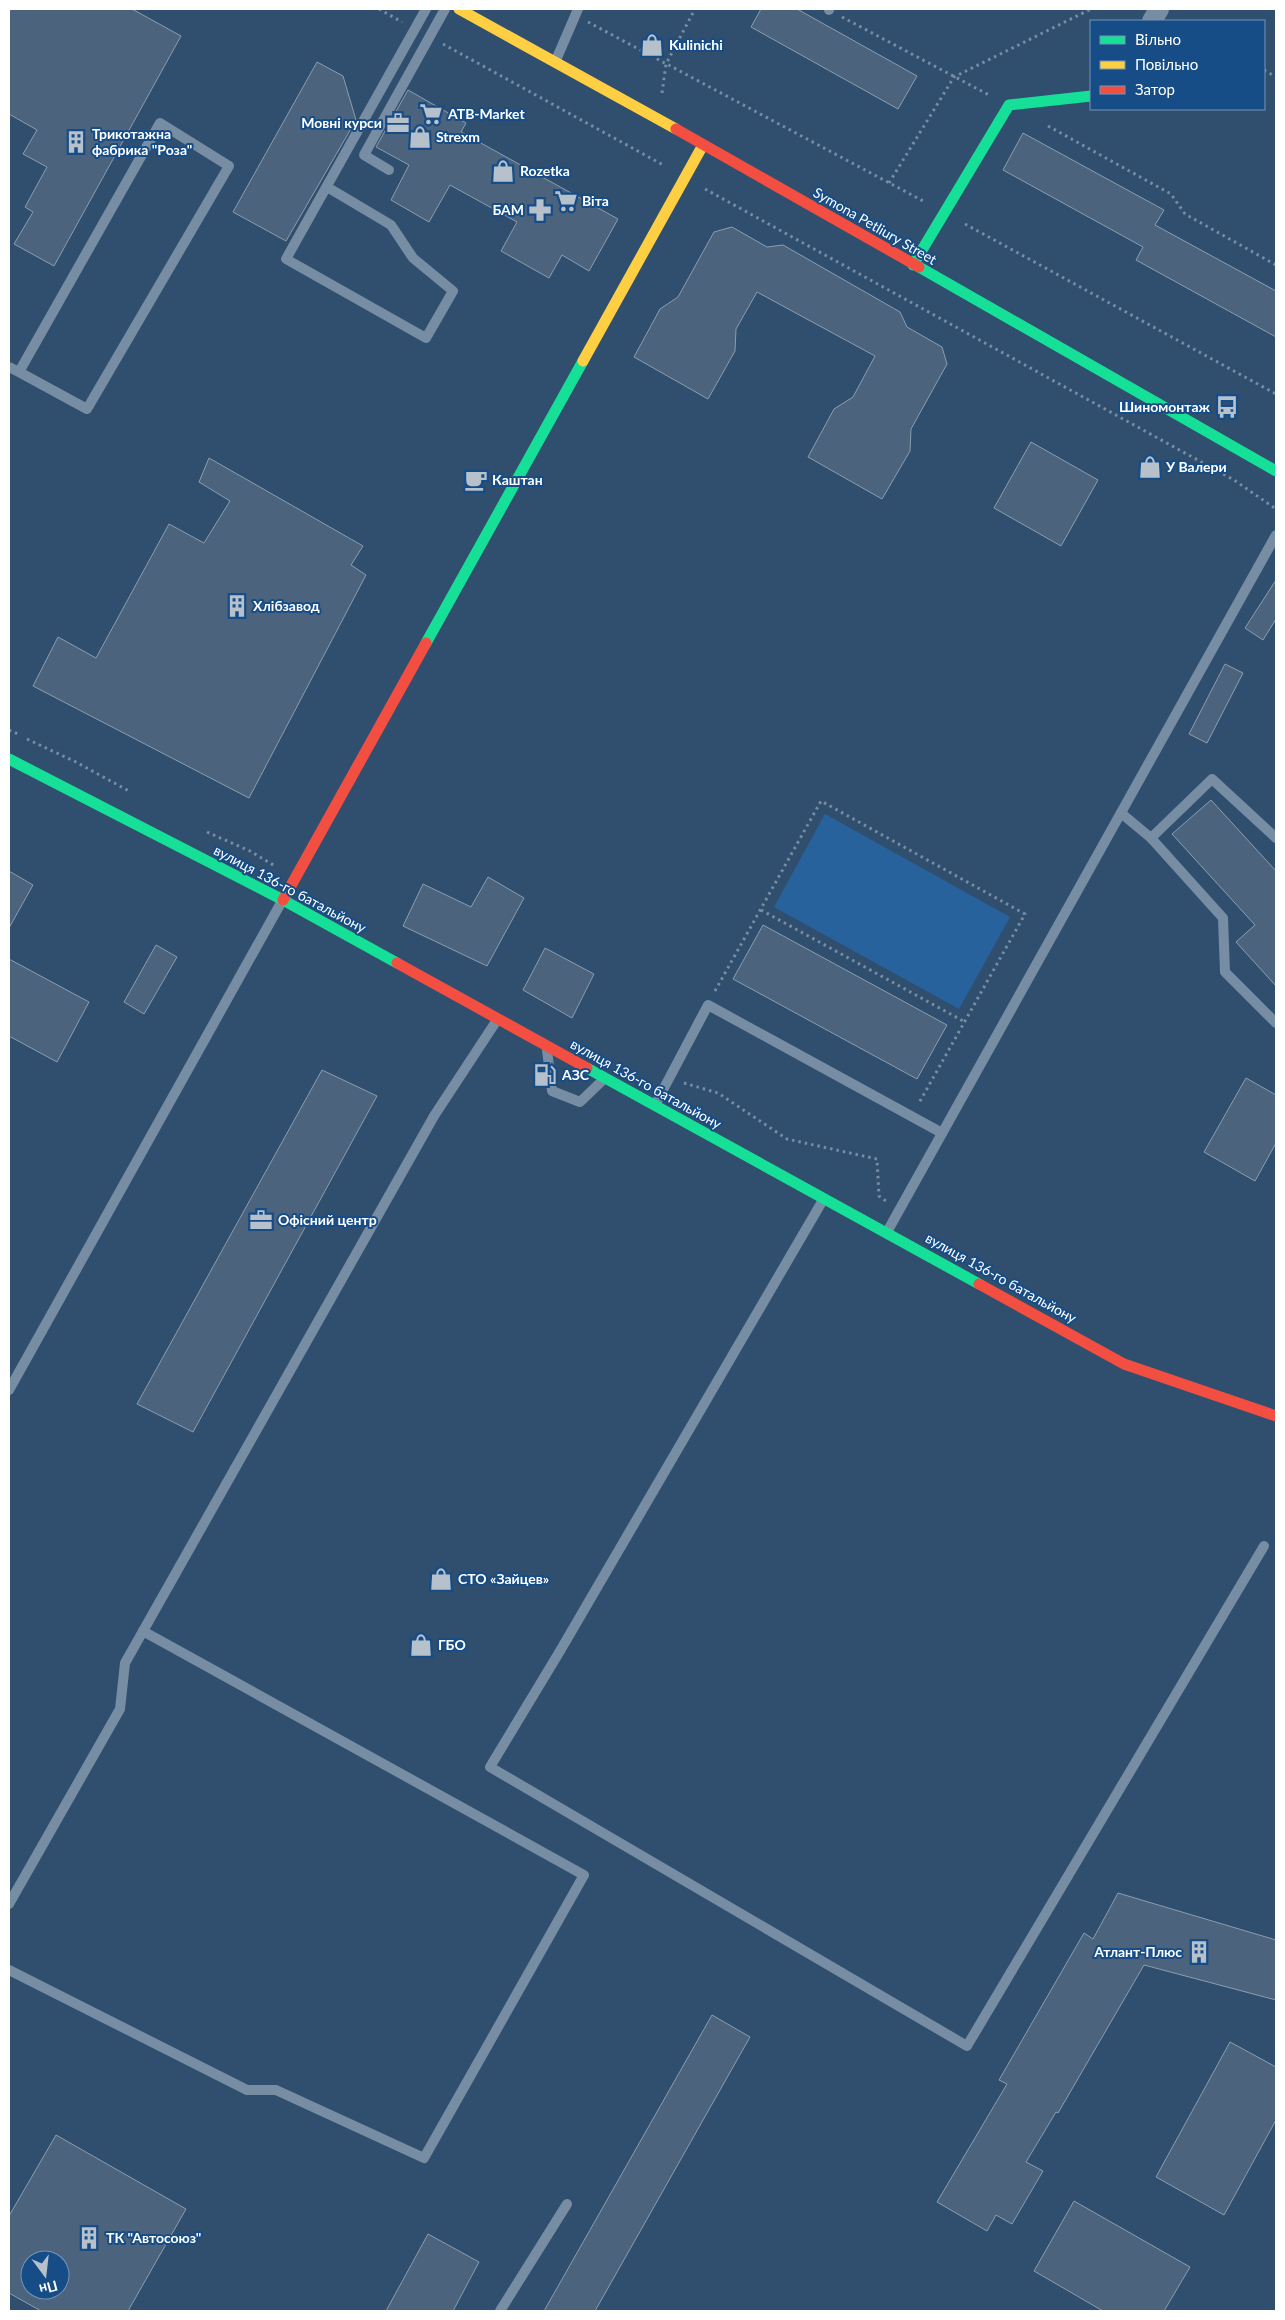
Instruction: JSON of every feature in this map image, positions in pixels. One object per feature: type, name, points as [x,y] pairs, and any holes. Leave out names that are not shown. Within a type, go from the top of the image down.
[{"type":"street","name":"Symona Petliury Street","points":[[459,9],[659,119],[1276,471]]},
{"type":"street","points":[[913,265],[1009,104],[1090,96]]},
{"type":"street","points":[[282,900],[703,145]]},
{"type":"street","name":"вулиця 136-го батальйону","points":[[9,759],[282,900],[1124,1364],[1276,1416]]},
{"type":"lane","points":[[327,187],[392,225],[413,258],[453,291],[426,338],[286,259],[426,9]]},
{"type":"lane","points":[[389,170],[364,156],[445,9]]},
{"type":"lane","points":[[555,61],[576,12]]},
{"type":"lane","points":[[9,367],[87,409],[229,166],[160,123],[19,372]]},
{"type":"lane","points":[[887,1232],[1276,534]]},
{"type":"lane","points":[[1151,838],[1212,779],[1276,838]]},
{"type":"lane","points":[[1121,813],[1151,838],[1223,918],[1225,972],[1276,1023]]},
{"type":"lane","points":[[9,1390],[282,900]]},
{"type":"lane","points":[[654,1106],[708,1005],[942,1132]]},
{"type":"lane","points":[[9,1904],[120,1710],[125,1662],[142,1631],[434,1116],[498,1020]]},
{"type":"lane","points":[[546,1046],[552,1091],[580,1102],[604,1079]]},
{"type":"lane","points":[[824,1199],[560,1651],[490,1766],[967,2046],[1264,1546]]},
{"type":"lane","points":[[9,1970],[247,2090],[276,2090],[424,2158],[584,1875],[142,1631]]},
{"type":"lane","points":[[500,2311],[567,2204]]},
{"type":"path","points":[[379,9],[414,28]]},
{"type":"path","points":[[659,119],[666,64],[696,9]]},
{"type":"path","points":[[829,9],[954,77],[1009,104]]},
{"type":"path","points":[[889,183],[954,77],[1091,9]]},
{"type":"path","points":[[576,12],[666,64],[944,212],[1276,394]]},
{"type":"path","points":[[429,37],[1234,480],[1276,509]]},
{"type":"path","points":[[1265,71],[1276,77]]},
{"type":"path","points":[[1043,123],[1171,194],[1185,214],[1276,264]]},
{"type":"path","points":[[9,730],[74,760],[134,794]]},
{"type":"path","points":[[708,1005],[821,801],[1025,914],[912,1116]]},
{"type":"path","points":[[201,829],[250,851],[284,871]]},
{"type":"path","points":[[761,910],[965,1022]]},
{"type":"path","points":[[680,1082],[718,1093],[787,1138],[877,1159],[879,1196],[887,1202]]},
{"type":"shaded area","points":[[825,814],[1010,917],[959,1009],[774,907]]},
{"type":"building","name":"Трикотажна фабрика \"Роза\"","points":[[9,9],[132,9],[181,36],[54,266],[14,244],[33,212],[25,207],[47,167],[23,154],[37,130],[9,114]]},
{"type":"building","points":[[761,9],[797,9],[917,76],[898,109],[751,27]]},
{"type":"building","points":[[317,62],[343,76],[356,120],[286,241],[233,212]]},
{"type":"building","points":[[408,90],[466,123],[461,132],[618,219],[589,271],[562,255],[549,278],[501,251],[517,222],[450,185],[429,222],[391,200],[409,165],[376,147]]},
{"type":"building","points":[[1023,133],[1164,210],[1155,225],[1276,291],[1276,337],[1136,260],[1143,247],[1003,170]]},
{"type":"building","points":[[732,227],[767,247],[783,245],[900,312],[907,327],[942,347],[947,364],[911,429],[910,451],[882,499],[808,457],[834,409],[853,397],[875,356],[757,292],[736,329],[735,351],[708,399],[634,357],[660,309],[678,297],[714,232]]},
{"type":"building","points":[[1031,442],[1098,480],[1061,546],[994,508]]},
{"type":"building","name":"Хлібзавод","points":[[209,458],[363,546],[351,565],[366,575],[249,798],[33,686],[58,637],[96,658],[169,524],[204,543],[230,501],[199,482]]},
{"type":"building","points":[[1276,580],[1276,619],[1263,640],[1245,628]]},
{"type":"building","points":[[1225,664],[1243,673],[1207,743],[1189,734]]},
{"type":"building","points":[[1211,800],[1276,871],[1276,986],[1236,942],[1255,925],[1172,834]]},
{"type":"building","points":[[9,871],[33,885],[9,928]]},
{"type":"building","points":[[488,877],[524,898],[487,966],[403,926],[423,884],[471,907]]},
{"type":"building","points":[[763,925],[947,1025],[917,1079],[733,979]]},
{"type":"building","points":[[156,945],[177,957],[144,1014],[124,1002]]},
{"type":"building","points":[[545,948],[594,974],[572,1018],[523,990]]},
{"type":"building","points":[[9,959],[89,1002],[57,1062],[9,1036]]},
{"type":"building","points":[[322,1070],[377,1096],[193,1432],[137,1404]]},
{"type":"building","points":[[1246,1078],[1276,1095],[1276,1143],[1255,1181],[1204,1152]]},
{"type":"building","points":[[1118,1893],[1276,1940],[1276,2000],[1144,1965],[1058,2113],[1056,2112],[1026,2162],[1043,2171],[1012,2224],[996,2215],[987,2231],[937,2202],[1007,2084],[999,2080],[1084,1933],[1093,1939]]},
{"type":"building","points":[[712,2015],[750,2037],[595,2311],[544,2311]]},
{"type":"building","points":[[1230,2042],[1276,2067],[1276,2120],[1224,2215],[1156,2177]]},
{"type":"building","name":"ТК \"Автосоюз\"","points":[[56,2135],[186,2209],[128,2311],[41,2311],[21,2300],[70,2300],[70,2250],[20,2250],[20,2299],[9,2293],[9,2216]]},
{"type":"building","points":[[1074,2201],[1190,2267],[1164,2311],[1103,2311],[1034,2271]]},
{"type":"building","points":[[428,2234],[479,2262],[453,2311],[386,2311]]},
{"type":"traffic: fast","points":[[913,265],[1009,105],[1090,96]]},
{"type":"traffic: fast","points":[[919,267],[1276,471]]},
{"type":"traffic: fast","points":[[426,643],[583,361]]},
{"type":"traffic: fast","points":[[9,759],[283,900],[397,963]]},
{"type":"traffic: fast","points":[[587,1068],[979,1284]]},
{"type":"traffic: slow","points":[[459,9],[676,129]]},
{"type":"traffic: slow","points":[[583,361],[703,145]]},
{"type":"traffic: jam","points":[[676,129],[919,267]]},
{"type":"traffic: jam","points":[[283,900],[426,643]]},
{"type":"traffic: jam","points":[[397,963],[587,1068]]},
{"type":"traffic: jam","points":[[979,1284],[1124,1364],[1276,1416]]},
{"type":"place","name":"Kulinichi","points":[[652,45]]},
{"type":"place","name":"ATB-Market","points":[[431,114]]},
{"type":"place","name":"Мовні курси","points":[[398,123]]},
{"type":"place","name":"Strexm","points":[[420,137]]},
{"type":"place","name":"Трикотажна фабрика \"Роза\"","points":[[76,142]]},
{"type":"place","name":"Rozetka","points":[[503,171]]},
{"type":"place","name":"Віта","points":[[566,201]]},
{"type":"place","name":"БАМ","points":[[540,210]]},
{"type":"place","name":"Шиномонтаж","points":[[1227,407]]},
{"type":"place","name":"У Валери","points":[[1150,467]]},
{"type":"place","name":"Каштан","points":[[476,480]]},
{"type":"place","name":"Хлібзавод","points":[[237,606]]},
{"type":"place","name":"АЗС","points":[[545,1075]]},
{"type":"place","name":"Офісний центр","points":[[261,1220]]},
{"type":"place","name":"СТО «Зайцев»","points":[[441,1579]]},
{"type":"place","name":"ГБО","points":[[421,1645]]},
{"type":"place","name":"Атлант-Плюс","points":[[1199,1952]]},
{"type":"place","name":"ТК \"Автосоюз\"","points":[[89,2238]]}]
